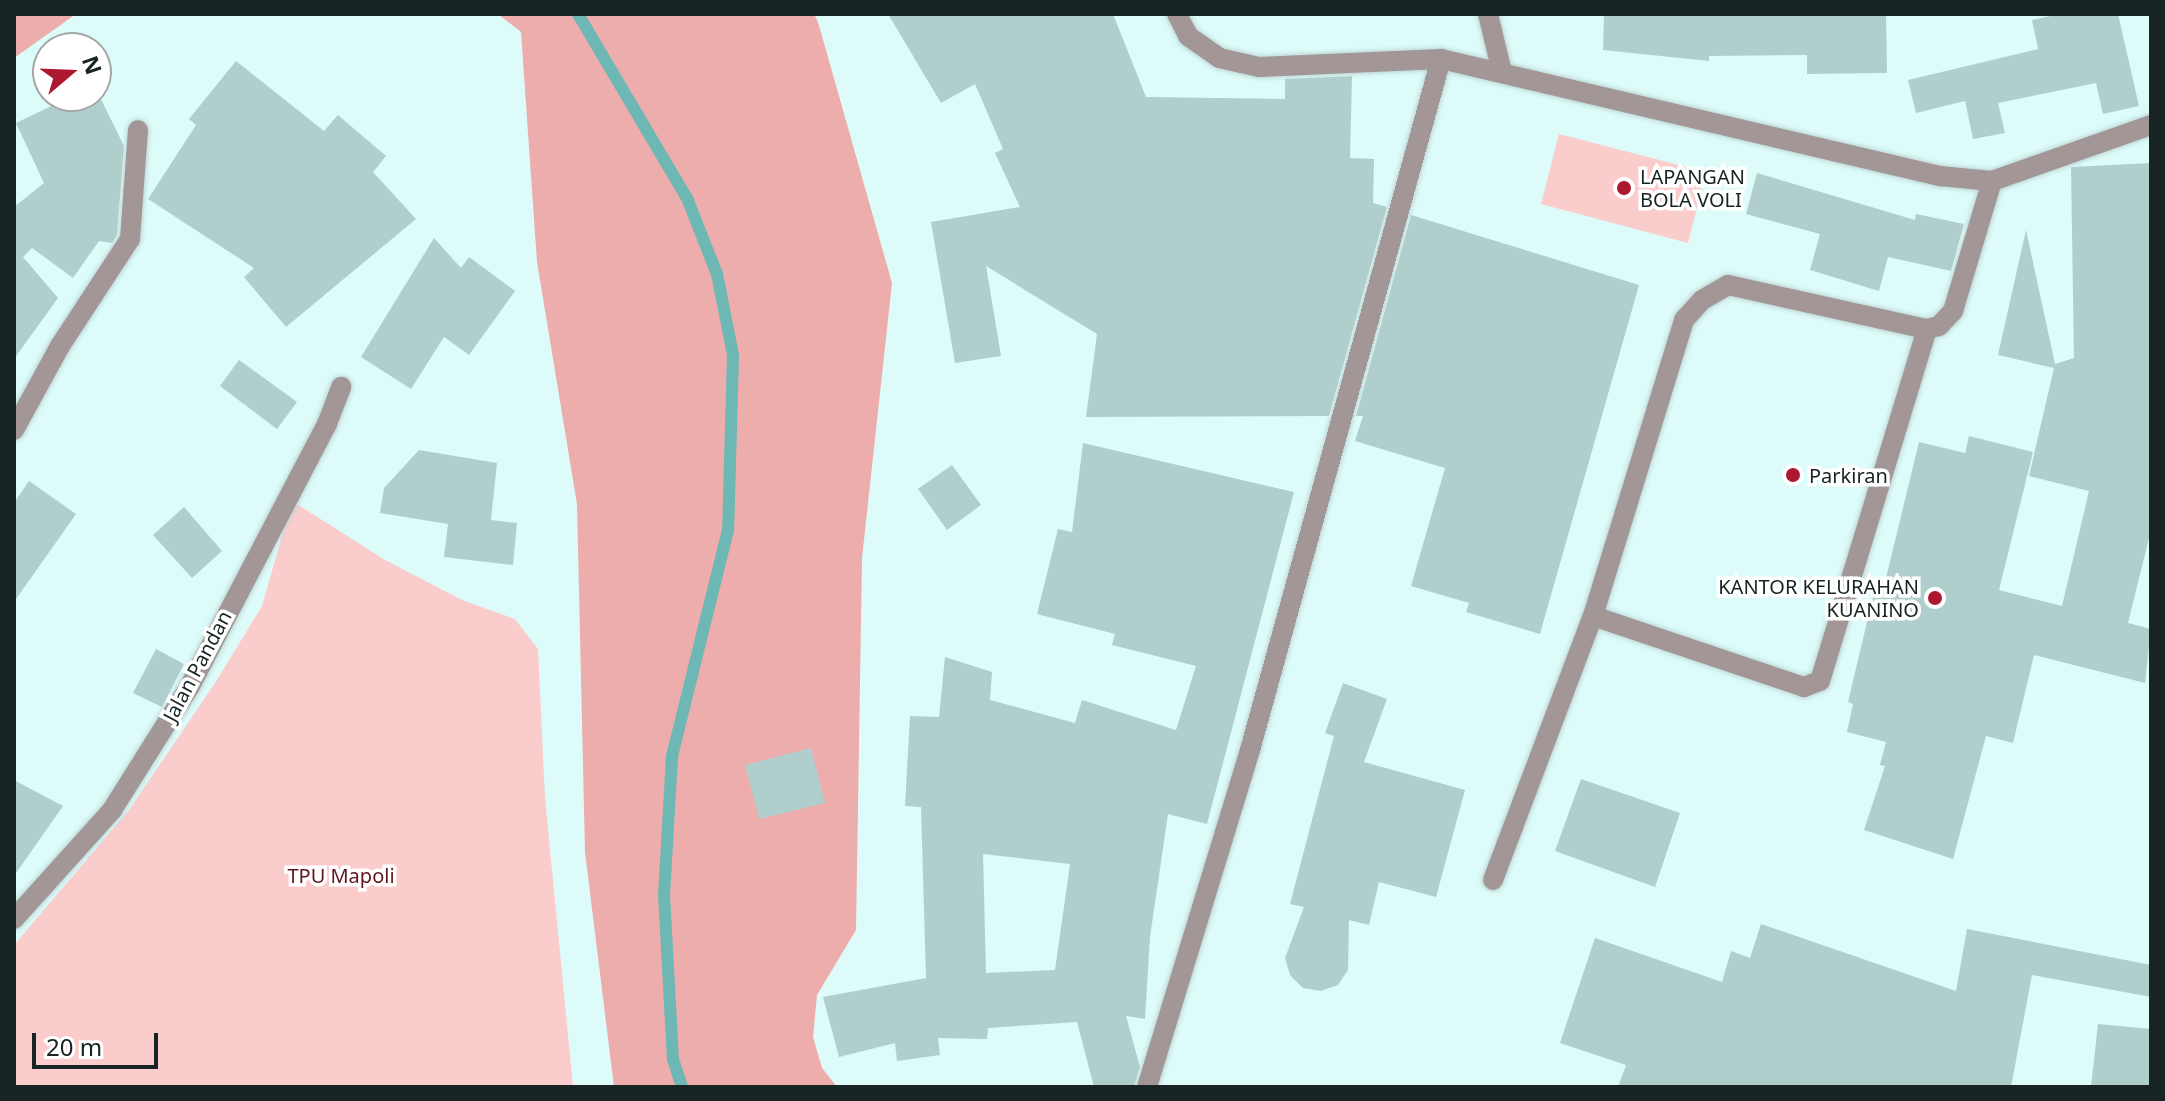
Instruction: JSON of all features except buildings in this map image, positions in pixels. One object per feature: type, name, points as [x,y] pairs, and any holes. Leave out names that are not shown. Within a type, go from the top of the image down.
[{"type":"street","points":[[1177,14],[1188,36],[1219,58],[1259,67],[1441,59],[1940,176],[1992,181],[2151,125]]},
{"type":"street","points":[[1488,14],[1502,72]]},
{"type":"street","points":[[1147,1087],[1250,750],[1441,59]]},
{"type":"street","points":[[14,430],[60,346],[130,239],[138,130]]},
{"type":"street","points":[[1493,880],[1593,616],[1684,320],[1702,300],[1728,285],[1927,329],[1939,326],[1953,311],[1992,181]]},
{"type":"street","points":[[1593,616],[1804,687],[1820,681],[1927,329]]},
{"type":"street","name":"Jalan Pandan","points":[[14,919],[112,810],[190,686],[327,424],[341,387]]},
{"type":"green space","name":"LAPANGAN BOLA VOLI","points":[[1559,134],[1706,172],[1688,243],[1541,204]]},
{"type":"green space","name":"TPU Mapoli","points":[[292,501],[385,560],[462,600],[515,619],[538,649],[545,798],[573,1087],[14,1087],[14,945],[129,810],[217,680],[262,606]]},
{"type":"shaded area","points":[[14,14],[76,14],[51,32],[32,32],[32,45],[14,58]]},
{"type":"shaded area","points":[[498,14],[814,14],[818,22],[892,283],[862,558],[856,930],[817,995],[813,1037],[822,1068],[837,1087],[614,1087],[585,852],[577,504],[537,262],[521,32]]},
{"type":"waterway","points":[[578,14],[687,198],[717,274],[733,355],[728,530],[672,757],[664,894],[673,1059],[682,1087]]},
{"type":"place","name":"LAPANGAN BOLA VOLI","points":[[1624,188]]},
{"type":"place","name":"Parkiran","points":[[1793,475]]},
{"type":"place","name":"KANTOR KELURAHAN KUANINO","points":[[1935,598]]}]
